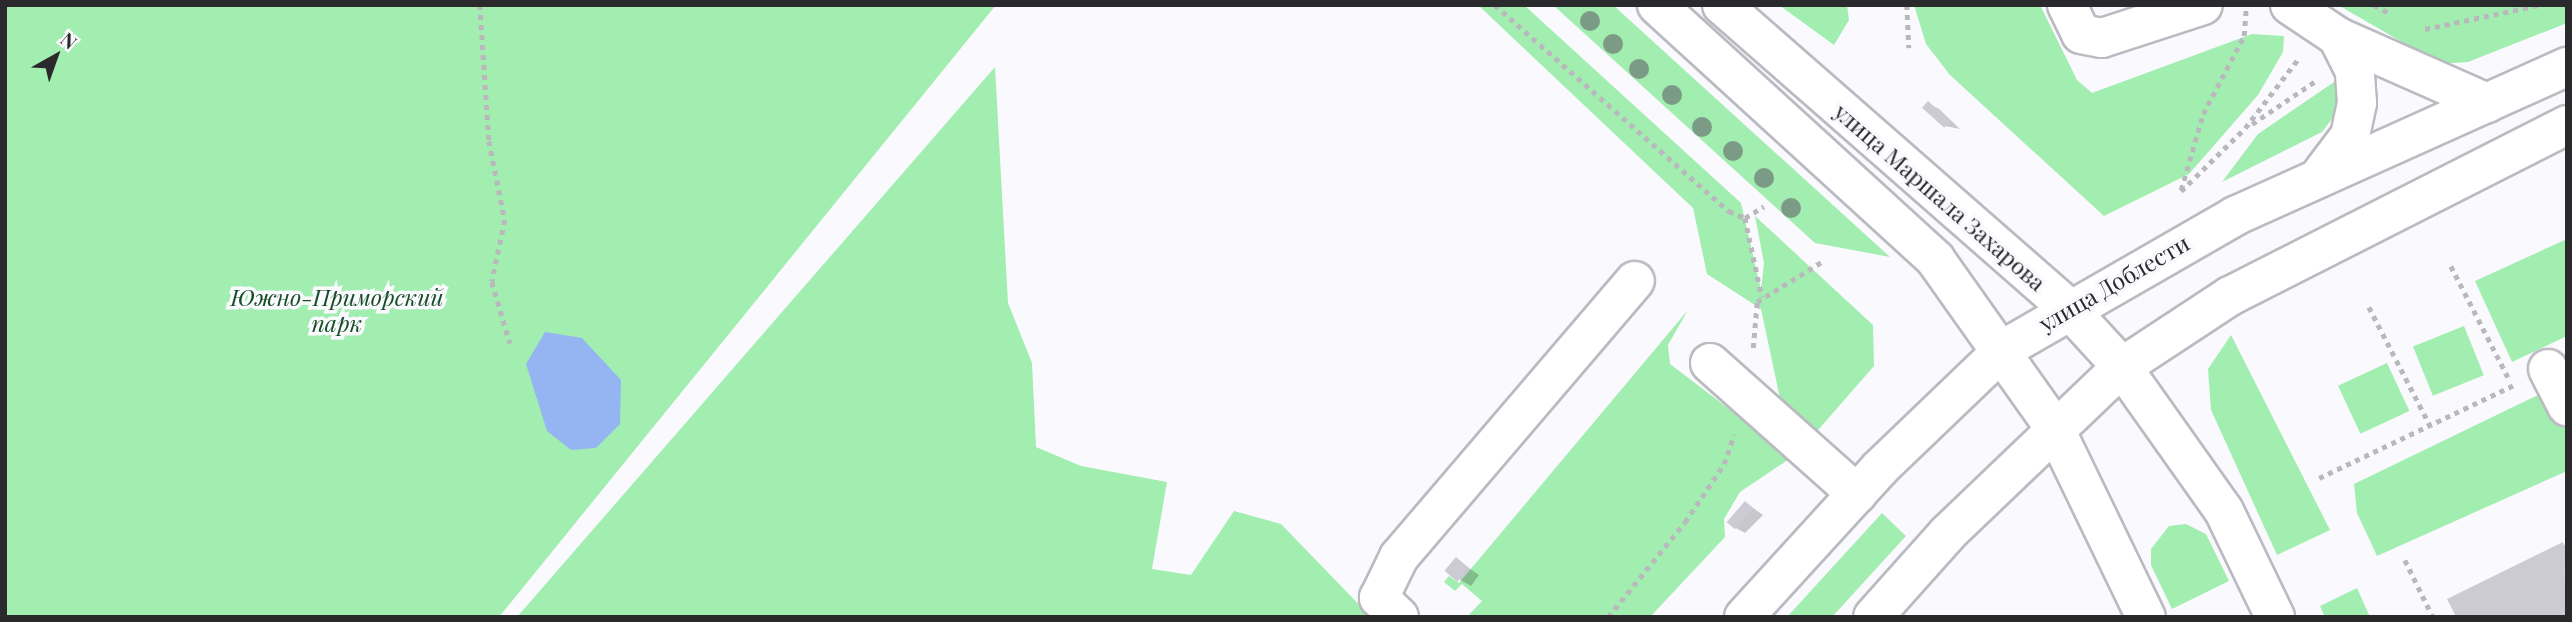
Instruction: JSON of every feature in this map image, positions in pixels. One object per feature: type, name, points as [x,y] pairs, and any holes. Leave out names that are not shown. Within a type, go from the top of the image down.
[{"type":"main road","name":"улица Маршала Захарова","points":[[1657,5],[1935,259],[2004,349],[2054,427],[2146,617]]},
{"type":"main road","name":"улица Маршала Захарова","points":[[1722,5],[2067,307],[2122,367],[2224,511],[2275,617]]},
{"type":"main road","points":[[2067,5],[2081,34],[2102,38],[2203,5]]},
{"type":"main road","points":[[2316,23],[2487,103]]},
{"type":"main road","points":[[2316,23],[2355,71],[2357,103],[2350,136],[2322,173]]},
{"type":"main road","name":"улица Доблести","points":[[1744,617],[1857,494],[2004,349],[2067,307],[2322,173],[2567,67]]},
{"type":"main road","points":[[1873,617],[2054,427],[2122,367],[2230,296],[2567,125]]},
{"type":"main road","points":[[1399,617],[1380,598],[1399,557],[1635,281]]},
{"type":"main road","points":[[1710,363],[1857,494]]},
{"type":"main road","points":[[2548,369],[2567,406]]},
{"type":"path","points":[[480,5],[489,141],[505,220],[492,282],[510,343]]},
{"type":"path","points":[[1495,5],[1706,192],[1745,218],[1760,265],[1762,298],[1748,397],[1724,464],[1608,617]]},
{"type":"path","points":[[1907,5],[1909,48]]},
{"type":"path","points":[[2246,5],[2244,36],[2203,114],[2181,191],[2276,93],[2316,23]]},
{"type":"path","points":[[2374,5],[2399,18]]},
{"type":"path","points":[[2419,26],[2429,31],[2539,5]]},
{"type":"path","points":[[1745,218],[1763,206]]},
{"type":"path","points":[[1762,298],[1824,261]]},
{"type":"path","points":[[2451,266],[2512,386]]},
{"type":"path","points":[[2369,307],[2430,425]]},
{"type":"path","points":[[2319,478],[2548,369]]},
{"type":"path","points":[[2405,560],[2433,617]]},
{"type":"green space","name":"Южно-Приморский парк","points":[[5,5],[996,5],[499,617],[5,617]]},
{"type":"green space","points":[[1478,5],[1524,5],[1741,203],[1761,290],[1764,263],[1755,216],[1873,325],[1874,366],[1812,437],[1782,408],[1761,309],[1707,274],[1693,208]]},
{"type":"green space","points":[[1553,5],[1613,5],[1890,257],[1815,243]]},
{"type":"green space","points":[[1779,5],[1847,5],[1849,20],[1834,45]]},
{"type":"green space","points":[[1914,5],[2040,5],[2077,80],[2092,93],[2252,34],[2284,36],[2283,52],[2258,95],[2189,174],[2104,216],[1950,75],[1926,44]]},
{"type":"green space","points":[[2338,5],[2567,5],[2567,23],[2468,62],[2440,64]]},
{"type":"green space","points":[[995,67],[1008,303],[1032,363],[1036,447],[1081,466],[1167,482],[1152,569],[1191,575],[1234,511],[1281,524],[1371,617],[517,617]]},
{"type":"green space","points":[[2337,80],[2335,115],[2322,132],[2222,182],[2258,134]]},
{"type":"green space","points":[[2567,239],[2567,336],[2512,362],[2475,281]]},
{"type":"green space","points":[[1688,310],[1668,345],[1670,364],[1792,457],[1740,492],[1724,519],[1725,537],[1650,617],[1467,617],[1482,601],[1462,584],[1455,591],[1444,582],[1449,576],[1459,583]]},
{"type":"green space","points":[[2464,326],[2484,375],[2433,396],[2413,347]]},
{"type":"green space","points":[[2231,335],[2330,530],[2277,555],[2211,410],[2208,369]]},
{"type":"green space","points":[[2387,363],[2409,411],[2360,434],[2338,386]]},
{"type":"green space","points":[[2546,391],[2567,431],[2567,471],[2377,556],[2357,513],[2354,484]]},
{"type":"green space","points":[[1882,513],[1906,536],[1832,617],[1787,617]]},
{"type":"green space","points":[[2186,524],[2206,534],[2229,581],[2172,609],[2151,565],[2151,549],[2169,526]]},
{"type":"green space","points":[[2357,588],[2370,617],[2325,617],[2320,606]]},
{"type":"water","points":[[545,332],[582,338],[621,380],[620,424],[596,448],[571,450],[547,431],[526,364]]},
{"type":"building","points":[[1928,101],[1950,121],[1944,128],[1922,108]]},
{"type":"building","points":[[1745,501],[1753,508],[1735,529],[1727,522]]},
{"type":"building","points":[[2563,542],[2567,617],[2456,617],[2447,599]]},
{"type":"building","points":[[1456,557],[1469,568],[1457,582],[1444,571]]}]
